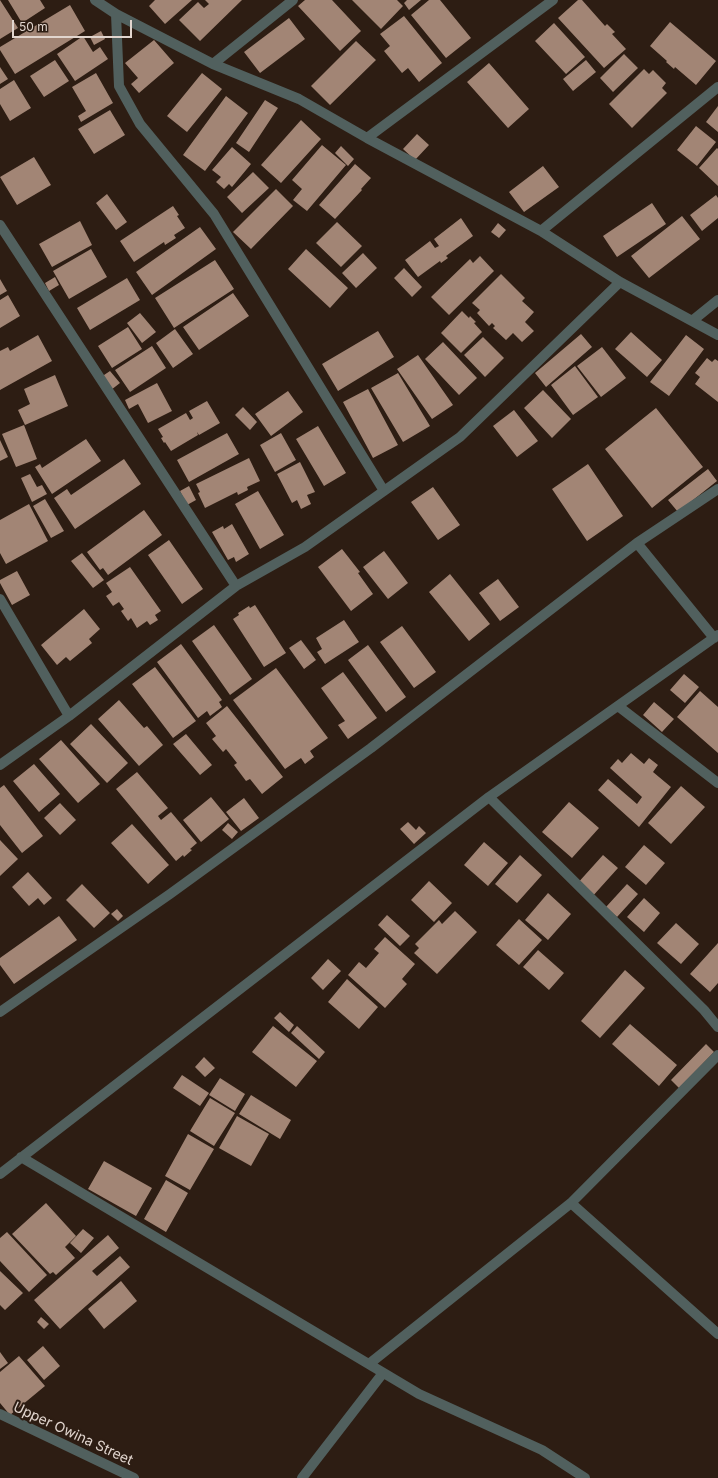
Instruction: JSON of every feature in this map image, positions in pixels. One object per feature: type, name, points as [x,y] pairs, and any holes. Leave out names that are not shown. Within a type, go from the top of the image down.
[{"type":"street","points":[[95,0],[116,14],[214,64],[299,99],[367,138],[541,231],[620,282],[718,336]]},
{"type":"street","points":[[214,64],[293,0]]},
{"type":"street","points":[[367,138],[553,0]]},
{"type":"street","points":[[116,14],[119,86],[140,124],[214,214],[384,491]]},
{"type":"street","points":[[541,231],[718,87]]},
{"type":"street","points":[[0,225],[236,586]]},
{"type":"street","points":[[0,765],[69,716],[236,586],[305,547],[460,437],[620,282]]},
{"type":"street","points":[[692,321],[718,300]]},
{"type":"street","points":[[0,1012],[170,894],[371,748],[637,543],[718,489]]},
{"type":"street","points":[[0,1174],[489,797],[716,637],[637,543]]},
{"type":"street","points":[[0,599],[69,716]]},
{"type":"street","points":[[618,706],[718,782]]},
{"type":"street","points":[[489,797],[704,1010],[718,1027]]},
{"type":"street","points":[[369,1364],[572,1203],[718,1055]]},
{"type":"street","points":[[21,1158],[419,1394],[542,1450],[585,1478]]},
{"type":"street","points":[[572,1203],[718,1334]]},
{"type":"street","points":[[302,1478],[383,1373]]},
{"type":"street","name":"Upper Owina Street","points":[[0,1414],[134,1478]]},
{"type":"building","points":[[0,0],[18,28],[0,39]]},
{"type":"building","points":[[8,0],[40,0],[45,8],[22,23]]},
{"type":"building","points":[[155,0],[192,0],[165,24],[149,6]]},
{"type":"building","points":[[205,0],[242,0],[200,41],[179,20],[198,2],[204,8],[209,4]]},
{"type":"building","points":[[305,0],[332,0],[361,31],[340,51],[298,6]]},
{"type":"building","points":[[352,0],[397,0],[403,6],[381,29]]},
{"type":"building","points":[[407,0],[421,0],[409,10],[404,3]]},
{"type":"building","points":[[429,0],[440,0],[471,38],[446,58],[411,15]]},
{"type":"building","points":[[578,0],[582,0],[605,26],[607,24],[615,32],[612,34],[626,49],[604,68],[558,18]]},
{"type":"building","points":[[70,5],[85,31],[15,74],[0,50],[0,47]]},
{"type":"building","points":[[404,16],[442,63],[419,82],[408,68],[402,73],[384,51],[390,46],[380,34]]},
{"type":"building","points":[[289,18],[305,39],[260,73],[244,52]]},
{"type":"building","points":[[670,22],[716,61],[696,85],[675,67],[674,69],[650,46]]},
{"type":"building","points":[[554,23],[585,57],[566,74],[535,41]]},
{"type":"building","points":[[101,31],[105,39],[94,45],[90,37]]},
{"type":"building","points":[[83,36],[93,52],[100,47],[108,59],[75,81],[57,54]]},
{"type":"building","points":[[154,40],[174,63],[139,93],[131,84],[138,78],[125,63]]},
{"type":"building","points":[[356,41],[376,60],[330,105],[311,86]]},
{"type":"building","points":[[624,54],[638,68],[613,92],[600,78]]},
{"type":"building","points":[[55,60],[69,81],[44,97],[30,76]]},
{"type":"building","points":[[586,60],[596,72],[573,91],[563,79]]},
{"type":"building","points":[[489,63],[529,109],[508,128],[467,82]]},
{"type":"building","points":[[0,67],[8,79],[0,84]]},
{"type":"building","points":[[644,69],[649,74],[653,70],[666,83],[662,88],[667,93],[632,128],[609,104]]},
{"type":"building","points":[[96,73],[113,103],[81,122],[78,116],[86,111],[72,87]]},
{"type":"building","points":[[202,73],[222,89],[187,132],[167,116]]},
{"type":"building","points":[[14,80],[31,108],[10,121],[0,104],[0,89]]},
{"type":"building","points":[[226,96],[248,113],[205,171],[183,155]]},
{"type":"building","points":[[265,100],[278,108],[249,152],[236,143]]},
{"type":"building","points":[[718,106],[718,132],[706,122]]},
{"type":"building","points":[[110,110],[125,135],[94,154],[78,129]]},
{"type":"building","points":[[301,120],[321,139],[281,183],[261,165]]},
{"type":"building","points":[[696,126],[716,142],[697,166],[677,150]]},
{"type":"building","points":[[417,134],[429,145],[415,160],[403,149]]},
{"type":"building","points":[[322,145],[346,165],[307,211],[293,200],[302,189],[292,180]]},
{"type":"building","points":[[341,146],[354,159],[348,166],[335,153]]},
{"type":"building","points":[[232,147],[251,164],[232,187],[229,184],[224,189],[216,182],[221,177],[212,170]]},
{"type":"building","points":[[717,148],[718,149],[718,186],[699,168]]},
{"type":"building","points":[[34,157],[51,185],[17,205],[0,177]]},
{"type":"building","points":[[355,164],[371,178],[335,219],[319,205]]},
{"type":"building","points":[[543,166],[559,187],[524,212],[509,192]]},
{"type":"building","points":[[253,172],[269,188],[242,213],[227,197]]},
{"type":"building","points":[[276,189],[293,206],[251,249],[233,232]]},
{"type":"building","points":[[107,194],[127,222],[116,230],[96,203]]},
{"type":"building","points":[[716,195],[718,198],[718,218],[702,231],[690,215]]},
{"type":"building","points":[[652,203],[666,224],[617,257],[603,236]]},
{"type":"building","points":[[173,206],[179,215],[177,216],[185,228],[174,235],[176,238],[165,245],[164,242],[134,262],[120,241]]},
{"type":"building","points":[[682,216],[700,239],[649,278],[631,256]]},
{"type":"building","points":[[461,218],[473,236],[446,256],[448,258],[441,263],[440,261],[418,277],[405,260],[430,241],[435,248],[439,246],[434,239]]},
{"type":"building","points":[[80,221],[92,245],[52,267],[39,244]]},
{"type":"building","points":[[337,222],[362,246],[341,267],[316,243]]},
{"type":"building","points":[[498,223],[506,230],[499,238],[491,232]]},
{"type":"building","points":[[200,227],[216,249],[152,295],[136,272]]},
{"type":"building","points":[[91,249],[107,277],[69,299],[53,271]]},
{"type":"building","points":[[306,249],[348,288],[330,308],[288,269]]},
{"type":"building","points":[[363,253],[377,268],[356,288],[342,273]]},
{"type":"building","points":[[480,256],[494,271],[449,315],[431,297],[470,259],[473,263]]},
{"type":"building","points":[[215,260],[234,289],[174,328],[155,298]]},
{"type":"building","points":[[404,268],[422,287],[412,297],[394,278]]},
{"type":"building","points":[[501,274],[525,298],[522,301],[534,312],[525,322],[534,331],[522,342],[513,333],[506,340],[493,328],[495,326],[492,323],[489,326],[477,313],[480,310],[472,303]]},
{"type":"building","points":[[55,277],[59,285],[49,291],[45,283]]},
{"type":"building","points":[[127,278],[140,300],[90,330],[77,308]]},
{"type":"building","points":[[0,279],[7,291],[0,295]]},
{"type":"building","points":[[233,293],[249,316],[199,350],[183,327]]},
{"type":"building","points":[[8,295],[20,316],[0,328],[0,300]]},
{"type":"building","points":[[462,311],[476,322],[474,323],[482,332],[461,353],[441,333]]},
{"type":"building","points":[[140,313],[156,332],[142,343],[127,323]]},
{"type":"building","points":[[128,327],[142,349],[112,368],[98,346]]},
{"type":"building","points":[[175,329],[193,354],[173,368],[156,343]]},
{"type":"building","points":[[378,331],[394,357],[338,391],[322,364]]},
{"type":"building","points":[[631,332],[662,360],[647,377],[615,349]]},
{"type":"building","points":[[581,334],[592,347],[546,387],[535,373]]},
{"type":"building","points":[[38,335],[52,361],[0,390],[0,351],[8,347],[10,351]]},
{"type":"building","points":[[686,335],[704,349],[669,396],[650,382]]},
{"type":"building","points":[[483,337],[504,358],[485,377],[464,355]]},
{"type":"building","points":[[443,342],[477,378],[459,395],[425,359]]},
{"type":"building","points":[[152,346],[166,368],[130,392],[115,370]]},
{"type":"building","points":[[602,347],[626,378],[601,397],[577,366]]},
{"type":"building","points":[[418,355],[453,405],[432,419],[397,369]]},
{"type":"building","points":[[707,358],[712,362],[715,359],[718,361],[718,402],[695,384],[700,377],[695,373]]},
{"type":"building","points":[[575,366],[598,397],[573,415],[551,385]]},
{"type":"building","points":[[110,371],[120,383],[111,390],[101,377]]},
{"type":"building","points":[[398,373],[430,426],[403,442],[371,388]]},
{"type":"building","points":[[55,375],[68,406],[25,425],[18,410],[30,404],[24,389]]},
{"type":"building","points":[[157,383],[172,411],[148,423],[138,404],[129,409],[125,400]]},
{"type":"building","points":[[368,389],[398,445],[373,458],[343,402]]},
{"type":"building","points":[[543,390],[571,419],[552,438],[524,408]]},
{"type":"building","points":[[288,391],[303,412],[271,436],[255,414]]},
{"type":"building","points":[[207,401],[220,423],[199,435],[197,432],[198,435],[171,451],[161,438],[163,437],[158,429],[186,413],[190,420],[193,418],[189,411]]},
{"type":"building","points":[[243,407],[257,422],[250,430],[235,415]]},
{"type":"building","points":[[656,408],[703,467],[652,508],[605,449]]},
{"type":"building","points":[[514,410],[538,441],[517,457],[493,426]]},
{"type":"building","points":[[24,425],[37,459],[16,467],[2,434]]},
{"type":"building","points":[[318,426],[346,473],[324,486],[296,439]]},
{"type":"building","points":[[227,433],[239,454],[189,482],[177,460]]},
{"type":"building","points":[[281,433],[296,460],[275,472],[260,445]]},
{"type":"building","points":[[86,439],[101,461],[52,494],[35,467],[40,464],[42,468]]},
{"type":"building","points":[[0,440],[8,457],[0,461]]},
{"type":"building","points":[[249,458],[260,481],[247,487],[248,490],[238,495],[237,492],[205,508],[198,493],[200,492],[196,484]]},
{"type":"building","points":[[124,459],[141,484],[75,529],[54,498],[67,489],[71,495]]},
{"type":"building","points":[[300,462],[315,492],[307,495],[311,504],[301,509],[297,500],[292,503],[277,474]]},
{"type":"building","points":[[588,464],[623,516],[587,541],[552,489]]},
{"type":"building","points":[[708,469],[717,481],[678,512],[668,500]]},
{"type":"building","points":[[30,474],[37,487],[42,485],[47,494],[32,502],[21,478]]},
{"type":"building","points":[[189,486],[196,500],[187,505],[180,491]]},
{"type":"building","points":[[433,487],[460,525],[438,540],[411,502]]},
{"type":"building","points":[[258,491],[284,535],[260,549],[235,504]]},
{"type":"building","points":[[45,499],[64,531],[51,538],[33,506]]},
{"type":"building","points":[[29,504],[48,541],[6,564],[0,553],[0,520]]},
{"type":"building","points":[[144,510],[162,535],[108,575],[103,568],[100,570],[87,552]]},
{"type":"building","points":[[232,524],[249,554],[236,562],[234,557],[228,560],[212,532],[223,526],[224,529]]},
{"type":"building","points":[[169,540],[203,589],[182,604],[148,555]]},
{"type":"building","points":[[342,549],[360,572],[358,573],[373,594],[351,611],[318,567]]},
{"type":"building","points":[[384,551],[408,583],[388,599],[363,567]]},
{"type":"building","points":[[82,553],[104,580],[93,588],[71,561]]},
{"type":"building","points":[[130,567],[161,611],[155,615],[158,620],[150,625],[147,621],[137,628],[131,618],[128,621],[121,611],[124,609],[119,602],[113,606],[106,596],[112,592],[106,583]]},
{"type":"building","points":[[17,571],[30,595],[12,605],[0,583],[0,580]]},
{"type":"building","points":[[450,574],[490,624],[469,641],[429,592]]},
{"type":"building","points":[[498,579],[519,607],[500,621],[479,593]]},
{"type":"building","points":[[255,605],[286,653],[264,667],[233,619],[239,615],[238,613],[249,606],[250,608]]},
{"type":"building","points":[[84,609],[100,629],[89,639],[92,643],[70,661],[66,657],[57,665],[41,645]]},
{"type":"building","points":[[344,620],[359,642],[325,664],[317,652],[322,649],[316,638]]},
{"type":"building","points":[[214,625],[252,679],[230,695],[192,641]]},
{"type":"building","points":[[402,626],[436,672],[414,688],[380,642]]},
{"type":"building","points":[[301,640],[316,660],[304,669],[289,648]]},
{"type":"building","points":[[181,644],[222,700],[219,702],[222,707],[210,716],[207,711],[198,718],[157,662]]},
{"type":"building","points":[[368,645],[406,697],[386,712],[348,660]]},
{"type":"building","points":[[155,667],[196,721],[173,738],[132,684]]},
{"type":"building","points":[[276,668],[328,738],[310,751],[314,757],[305,764],[301,758],[285,769],[233,700]]},
{"type":"building","points":[[343,672],[377,718],[348,739],[338,725],[345,721],[321,688]]},
{"type":"building","points":[[684,674],[699,687],[685,703],[670,690]]},
{"type":"building","points":[[700,691],[718,707],[718,753],[677,717]]},
{"type":"building","points":[[119,700],[144,728],[147,726],[163,745],[139,766],[98,719]]},
{"type":"building","points":[[654,702],[674,719],[662,732],[643,715]]},
{"type":"building","points":[[227,706],[283,777],[262,794],[250,779],[246,781],[234,765],[237,763],[226,749],[223,752],[212,739],[216,736],[206,723]]},
{"type":"building","points":[[91,724],[128,763],[107,783],[70,744]]},
{"type":"building","points":[[186,734],[212,765],[200,775],[173,744]]},
{"type":"building","points":[[61,740],[100,784],[78,803],[39,759]]},
{"type":"building","points":[[631,753],[644,764],[649,758],[658,765],[653,772],[671,787],[639,827],[598,790],[608,779],[637,804],[642,797],[610,768],[618,759],[622,763]]},
{"type":"building","points":[[34,764],[60,794],[39,812],[13,781]]},
{"type":"building","points":[[137,772],[168,808],[158,816],[161,820],[171,812],[197,843],[184,857],[183,855],[176,861],[116,789]]},
{"type":"building","points":[[4,785],[43,836],[22,853],[0,825],[0,788]]},
{"type":"building","points":[[681,786],[705,807],[671,844],[648,823]]},
{"type":"building","points":[[211,797],[229,819],[201,842],[183,820]]},
{"type":"building","points":[[244,798],[259,818],[241,831],[226,812]]},
{"type":"building","points":[[569,802],[599,828],[572,858],[542,832]]},
{"type":"building","points":[[60,803],[76,820],[60,835],[44,818]]},
{"type":"building","points":[[408,822],[416,830],[419,826],[426,833],[414,844],[400,829]]},
{"type":"building","points":[[228,823],[238,832],[232,839],[222,830]]},
{"type":"building","points":[[132,824],[169,865],[148,884],[111,843]]},
{"type":"building","points":[[0,840],[18,859],[0,876]]},
{"type":"building","points":[[484,842],[508,863],[488,886],[464,865]]},
{"type":"building","points":[[644,845],[665,863],[646,885],[625,867]]},
{"type":"building","points":[[520,855],[542,875],[517,903],[495,884]]},
{"type":"building","points":[[603,855],[618,868],[591,898],[576,885]]},
{"type":"building","points":[[28,872],[52,898],[44,905],[38,898],[29,906],[12,887]]},
{"type":"building","points":[[429,881],[452,903],[434,922],[411,900]]},
{"type":"building","points":[[82,884],[110,913],[94,928],[66,900]]},
{"type":"building","points":[[627,884],[638,894],[617,917],[606,907]]},
{"type":"building","points":[[548,893],[571,914],[548,940],[525,920]]},
{"type":"building","points":[[644,898],[660,913],[644,932],[627,917]]},
{"type":"building","points":[[117,909],[123,916],[118,921],[111,914]]},
{"type":"building","points":[[455,911],[477,932],[437,974],[414,953],[419,948],[415,944],[439,920],[442,924]]},
{"type":"building","points":[[387,915],[410,936],[400,946],[378,925]]},
{"type":"building","points":[[59,916],[77,940],[14,984],[0,965],[0,958]]},
{"type":"building","points":[[519,919],[542,940],[519,965],[496,945]]},
{"type":"building","points":[[676,923],[699,944],[681,964],[657,943]]},
{"type":"building","points":[[385,937],[415,964],[402,979],[407,984],[385,1008],[348,975],[359,962],[366,968],[379,953],[374,949]]},
{"type":"building","points":[[718,943],[718,983],[710,992],[690,974]]},
{"type":"building","points":[[538,950],[564,973],[549,990],[523,967]]},
{"type":"building","points":[[328,959],[341,971],[323,990],[311,978]]},
{"type":"building","points":[[625,970],[645,988],[600,1038],[581,1021]]},
{"type":"building","points":[[347,979],[378,1007],[359,1029],[328,1002]]},
{"type":"building","points":[[280,1012],[294,1025],[289,1032],[274,1018]]},
{"type":"building","points":[[630,1024],[677,1065],[659,1086],[612,1044]]},
{"type":"building","points":[[273,1026],[317,1061],[296,1087],[252,1052]]},
{"type":"building","points":[[297,1026],[325,1052],[319,1059],[291,1033]]},
{"type":"building","points":[[706,1044],[714,1052],[679,1088],[671,1080]]},
{"type":"building","points":[[204,1057],[215,1068],[205,1077],[195,1067]]},
{"type":"building","points":[[182,1075],[209,1093],[200,1106],[173,1088]]},
{"type":"building","points":[[220,1078],[245,1094],[235,1111],[209,1095]]},
{"type":"building","points":[[251,1095],[291,1120],[280,1139],[239,1114]]},
{"type":"building","points":[[210,1098],[235,1113],[214,1146],[190,1131]]},
{"type":"building","points":[[237,1116],[269,1134],[251,1166],[219,1148]]},
{"type":"building","points":[[188,1134],[214,1149],[190,1190],[165,1176]]},
{"type":"building","points":[[104,1161],[152,1188],[136,1216],[88,1189]]},
{"type":"building","points":[[166,1180],[188,1193],[166,1232],[144,1219]]},
{"type":"building","points":[[46,1203],[76,1236],[65,1247],[75,1258],[56,1275],[53,1272],[50,1274],[12,1234]]},
{"type":"building","points":[[83,1229],[94,1238],[81,1253],[70,1243]]},
{"type":"building","points":[[7,1232],[47,1275],[29,1292],[0,1261],[0,1238]]},
{"type":"building","points":[[108,1235],[119,1248],[92,1271],[97,1276],[120,1256],[130,1267],[60,1329],[34,1300]]},
{"type":"building","points":[[0,1271],[23,1293],[5,1310],[0,1305]]},
{"type":"building","points":[[121,1281],[137,1301],[104,1329],[88,1309]]},
{"type":"building","points":[[41,1317],[49,1324],[44,1329],[37,1322]]},
{"type":"building","points":[[43,1346],[60,1366],[44,1380],[27,1360]]},
{"type":"building","points":[[0,1352],[8,1363],[0,1369]]},
{"type":"building","points":[[19,1356],[45,1386],[10,1415],[0,1403],[0,1372]]}]
